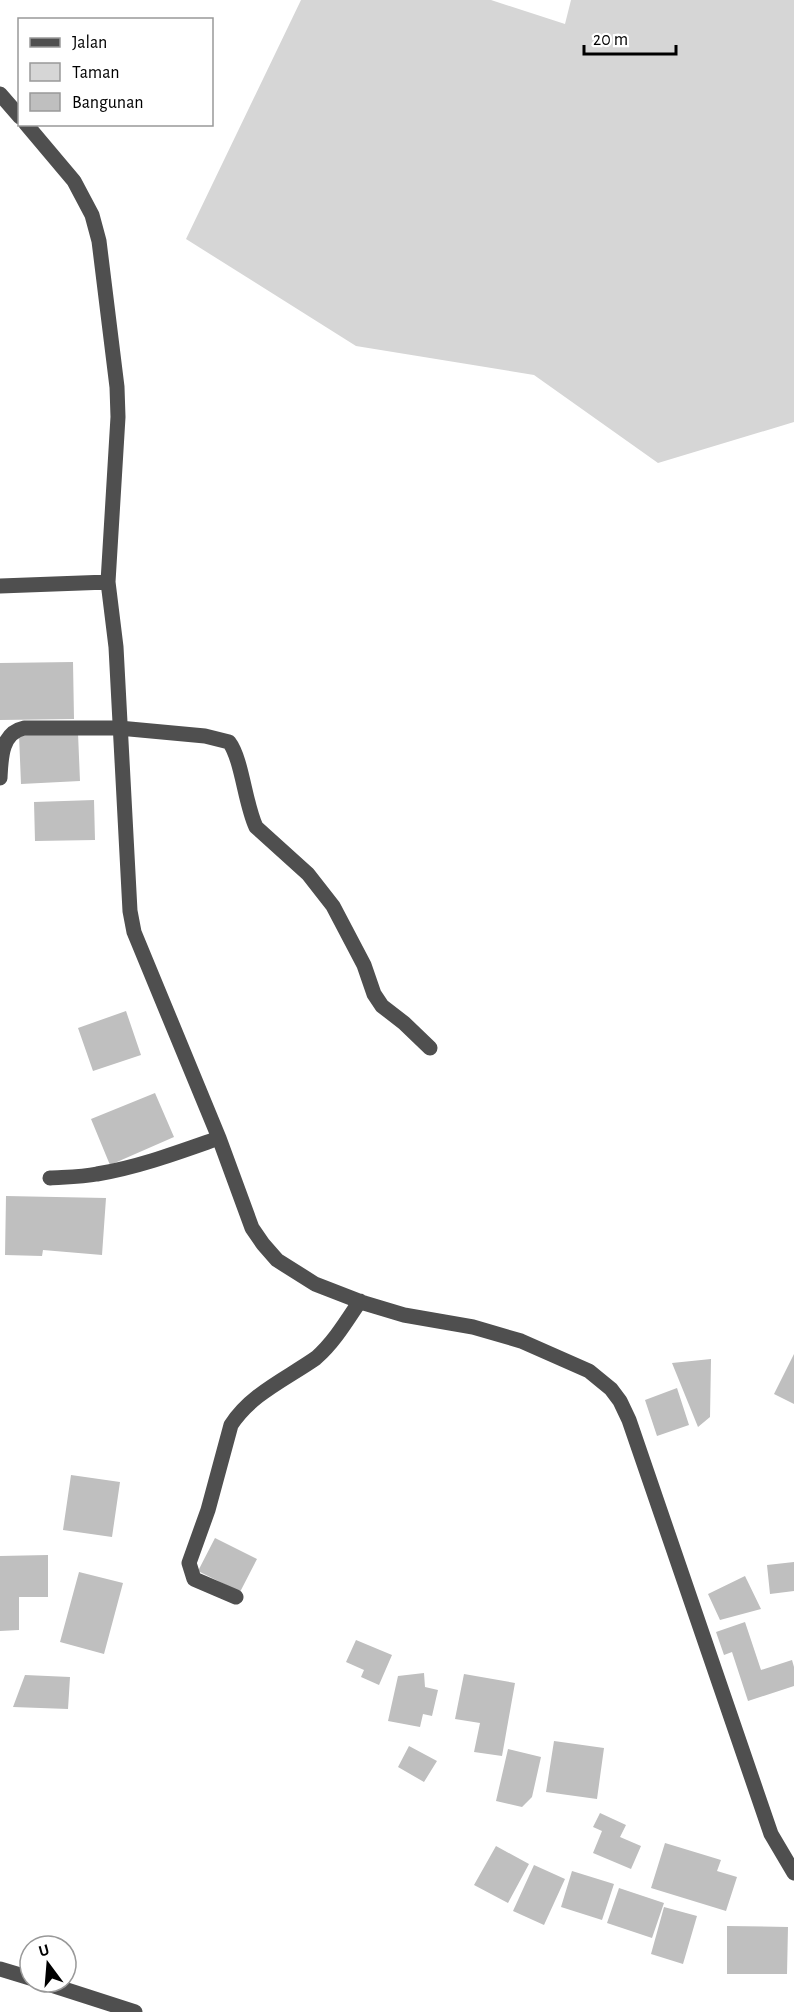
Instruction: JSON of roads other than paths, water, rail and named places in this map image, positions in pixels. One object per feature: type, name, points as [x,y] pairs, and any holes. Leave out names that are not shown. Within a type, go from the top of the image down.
[{"type":"street","points":[[0,94],[18,115]]},
{"type":"street","points":[[28,126],[74,181],[92,215],[99,241],[117,387],[108,582],[116,647],[130,911],[134,932],[219,1138],[252,1228],[277,1260],[315,1284],[404,1315],[473,1327],[521,1341],[589,1371],[611,1389],[629,1420],[771,1834],[794,1872]]},
{"type":"street","points":[[0,586],[108,582]]},
{"type":"street","points":[[0,778],[4,746],[9,736],[18,729],[119,728],[205,736],[229,742],[235,753],[256,827],[308,874],[333,906],[364,965],[374,994],[382,1006],[430,1048]]},
{"type":"street","points":[[50,1178],[123,1169],[219,1138]]},
{"type":"street","points":[[236,1597],[194,1579],[189,1563],[208,1510],[231,1425],[252,1400],[325,1350],[360,1301]]},
{"type":"street","points":[[0,1969],[18,1974]]},
{"type":"street","points":[[78,1994],[135,2012]]}]
